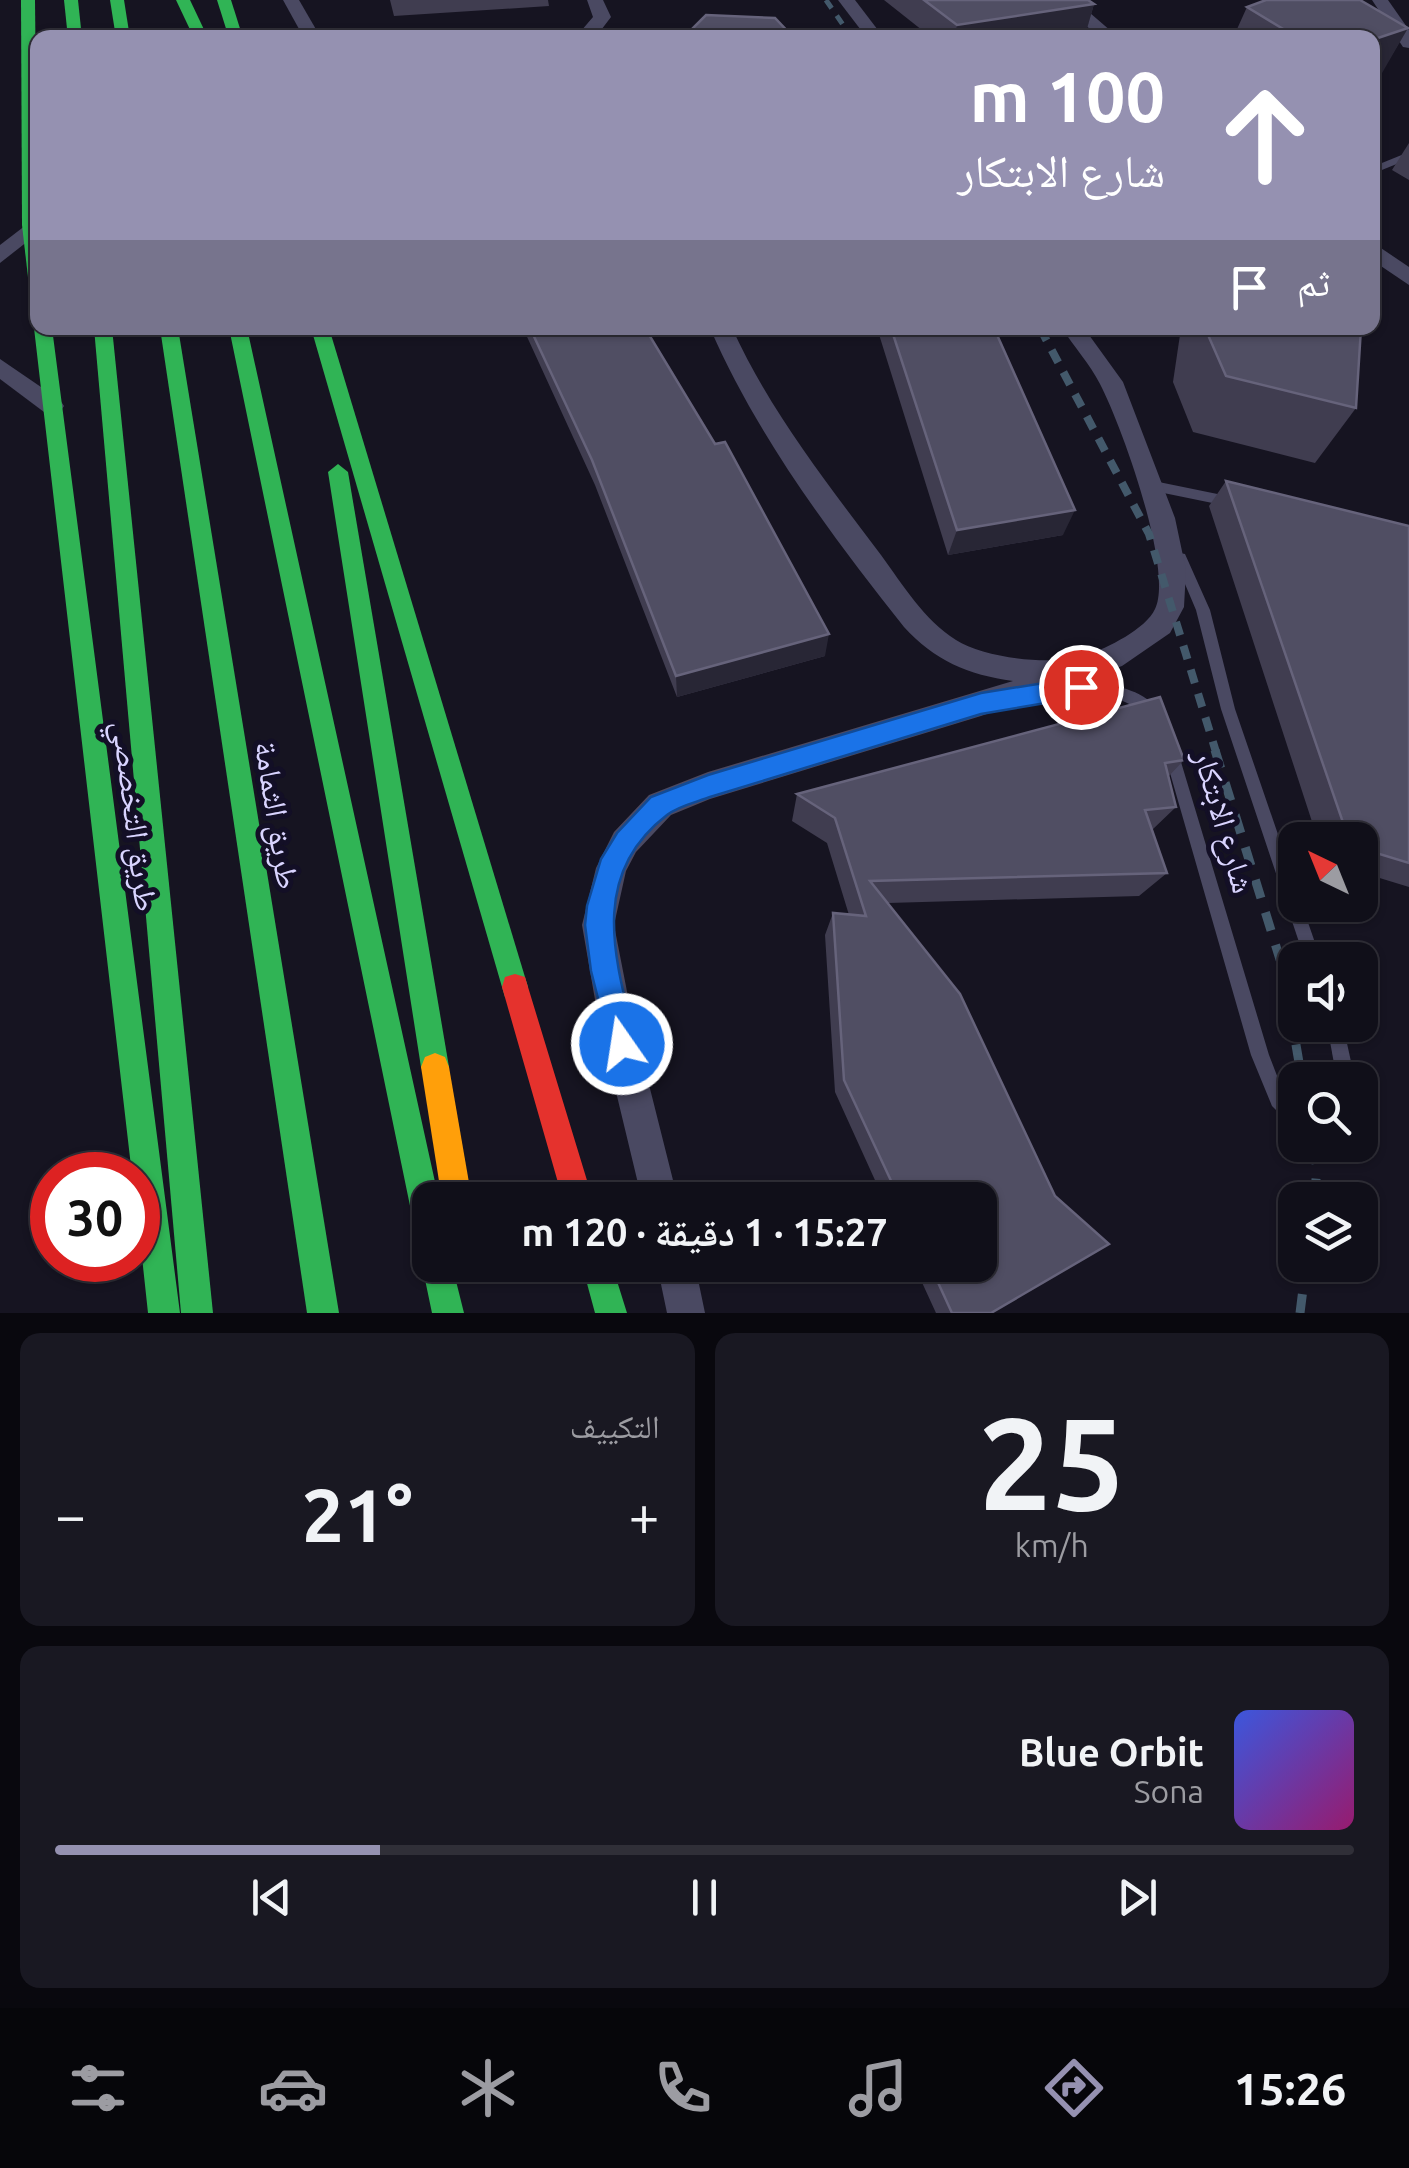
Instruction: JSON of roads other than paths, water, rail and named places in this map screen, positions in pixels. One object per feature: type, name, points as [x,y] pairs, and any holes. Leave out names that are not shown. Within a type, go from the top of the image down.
[{"type":"main road","points":[[28,0],[30,229]]},
{"type":"main road","points":[[71,0],[74,30]]},
{"type":"main road","points":[[98,0],[98,30]]},
{"type":"main road","points":[[116,0],[122,30]]},
{"type":"main road","points":[[168,0],[174,30]]},
{"type":"main road","points":[[183,0],[197,30]]},
{"type":"main road","points":[[224,0],[233,30]]},
{"type":"main road","points":[[243,0],[247,30]]},
{"type":"main road","name":"طريق التخصصي","points":[[44,335],[164,1313]]},
{"type":"main road","points":[[104,335],[197,1313]]},
{"type":"main road","name":"طريق الثمامة","points":[[171,335],[323,1313]]},
{"type":"main road","name":"طريق الثمامة","points":[[239,335],[420,1182]]},
{"type":"main road","points":[[318,335],[454,1182]]},
{"type":"main road","points":[[319,335],[573,1182]]},
{"type":"main road","points":[[442,1282],[448,1313]]},
{"type":"main road","points":[[602,1282],[611,1313]]},
{"type":"street","points":[[291,0],[308,30]]},
{"type":"street","points":[[595,0],[602,17],[596,30]]},
{"type":"street","points":[[846,0],[870,30]]},
{"type":"street","points":[[1065,0],[1101,30]]},
{"type":"street","points":[[1380,0],[1409,43]]},
{"type":"street","points":[[0,256],[30,229]]},
{"type":"street","points":[[1380,255],[1409,278]]},
{"type":"street","points":[[723,335],[745,379],[850,532],[902,602],[942,646],[974,660],[1023,670],[1076,670]]},
{"type":"street","points":[[656,1182],[615,1017],[598,925],[610,868],[626,842],[660,806],[708,786],[981,704],[1112,658],[1138,644],[1166,616],[1173,570],[1162,518],[1111,382],[1079,335]]},
{"type":"street","points":[[0,367],[52,406]]},
{"type":"street","points":[[680,1282],[686,1313]]},
{"type":"lane","points":[[1380,167],[1409,154]]},
{"type":"lane","points":[[1150,484],[1242,504]]},
{"type":"lane","name":"شارع الابتكار","points":[[1162,518],[1203,610],[1228,709],[1307,942]]},
{"type":"lane","name":"شارع الابتكار","points":[[981,704],[1081,687],[1103,687],[1131,696],[1161,718]]},
{"type":"lane","name":"شارع الابتكار","points":[[1166,737],[1260,1055],[1278,1100]]},
{"type":"railway","points":[[826,0],[847,30]]},
{"type":"railway","points":[[1044,335],[1149,534],[1216,752]]},
{"type":"railway","points":[[1215,750],[1283,969],[1299,1062]]},
{"type":"railway","points":[[1316,1162],[1316,1182]]},
{"type":"railway","points":[[1300,1313],[1304,1282]]}]
